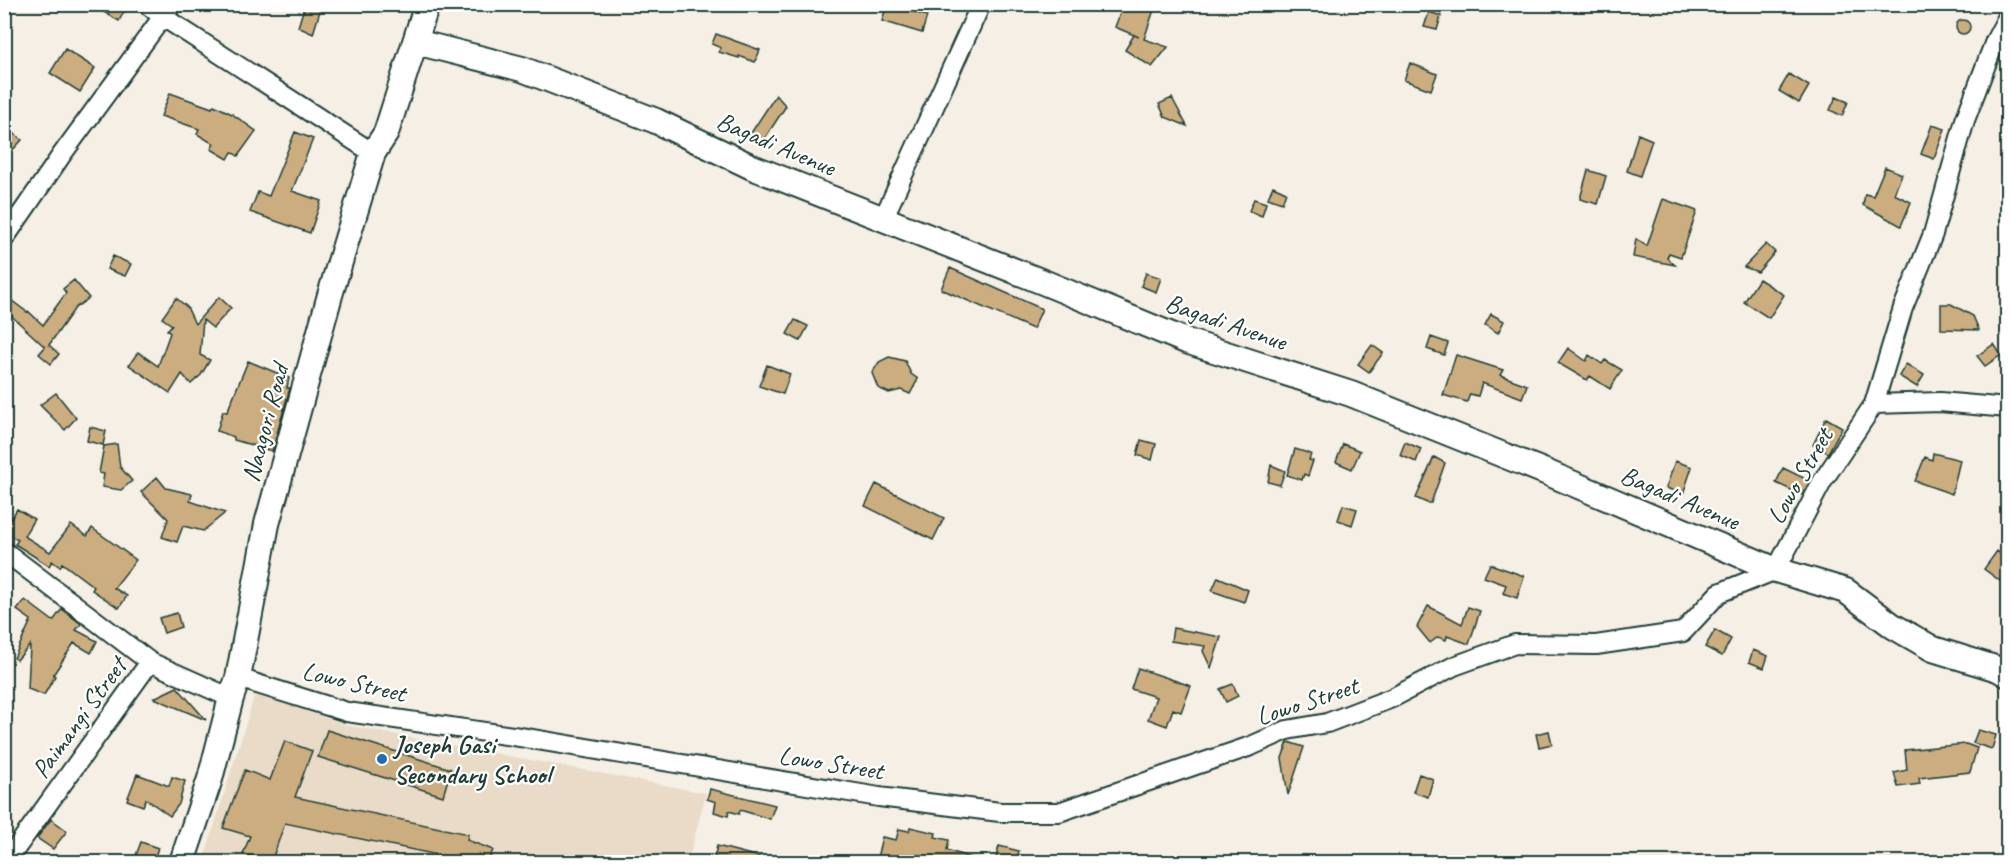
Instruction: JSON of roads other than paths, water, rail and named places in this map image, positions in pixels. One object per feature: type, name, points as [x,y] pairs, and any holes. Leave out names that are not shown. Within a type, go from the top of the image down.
[{"type":"street","points":[[147,4],[167,11],[373,153]]},
{"type":"street","name":"Naagori Road","points":[[182,862],[210,779],[234,688],[267,524],[330,295],[373,153],[386,133],[427,4]]},
{"type":"street","points":[[883,219],[981,4]]},
{"type":"street","points":[[4,239],[63,153],[167,11]]},
{"type":"street","name":"Lowo Street","points":[[4,551],[150,662],[234,688],[347,712],[520,737],[879,797],[1000,812],[1059,812],[1251,746],[1287,730],[1327,723],[1392,698],[1454,666],[1515,644],[1596,645],[1683,632],[1719,593],[1776,570],[1822,482],[1874,405],[1903,308],[1933,234],[1965,120],[2007,16]]},
{"type":"street","name":"Bagadi Avenue","points":[[416,42],[522,69],[656,121],[752,167],[1186,341],[1351,394],[1548,473],[1776,570],[1846,591],[1893,626],[1933,649],[1998,669],[2007,675]]},
{"type":"street","points":[[1874,405],[1940,402],[2007,408]]},
{"type":"street","name":"Paimangi Street","points":[[6,862],[150,662]]},
{"type":"place","name":"Joseph Gasi Secondary School","points":[[382,759]]}]
